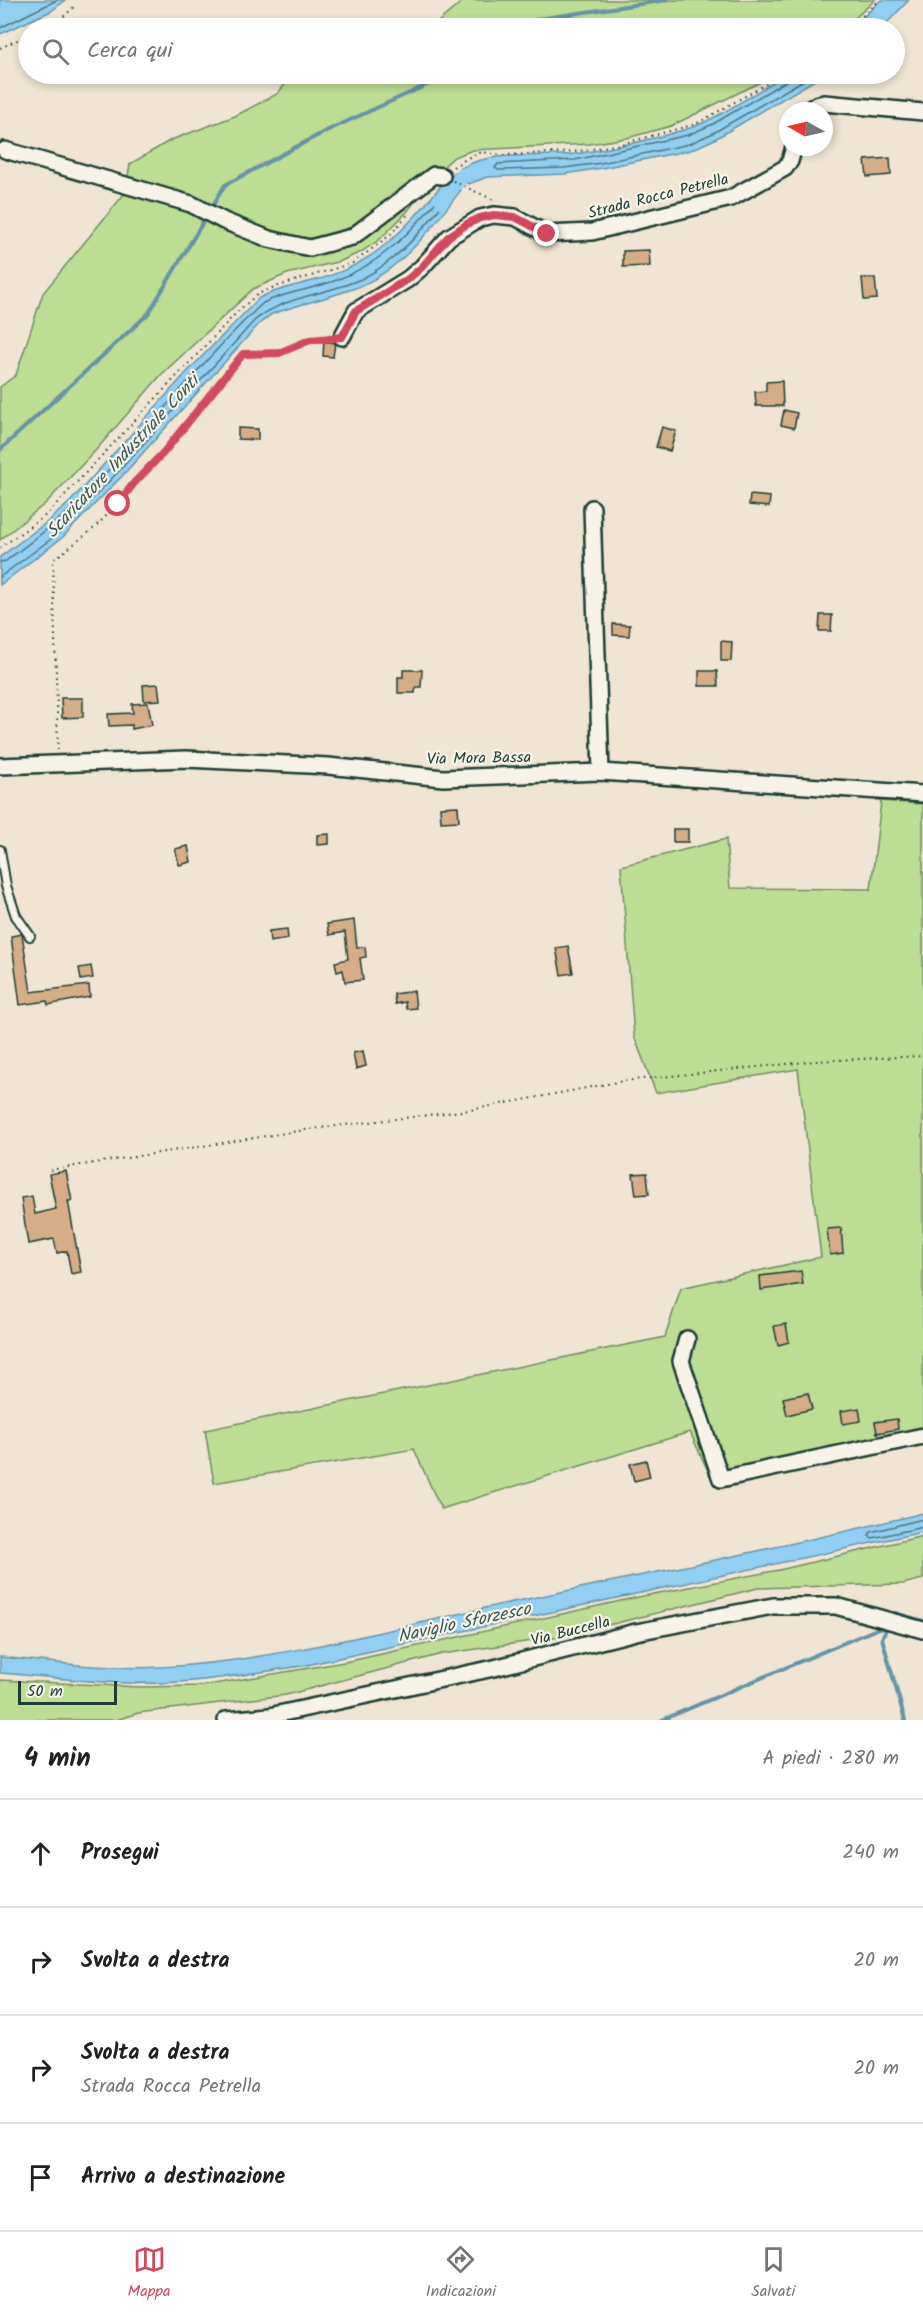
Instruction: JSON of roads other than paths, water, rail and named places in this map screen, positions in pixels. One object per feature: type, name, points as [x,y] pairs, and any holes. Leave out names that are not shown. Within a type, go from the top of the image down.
[{"type":"street","points":[[833,105],[923,112]]},
{"type":"street","points":[[5,150],[191,204],[269,240],[310,248],[352,237],[434,175],[444,177]]},
{"type":"street","name":"Strada Rocca Petrella","points":[[342,337],[356,311],[408,279],[422,267],[448,237],[480,218],[494,215],[515,217],[547,234],[592,232],[731,198],[779,172],[790,161],[791,156]]},
{"type":"street","points":[[592,508],[601,772]]},
{"type":"street","name":"Via Mora Bassa","points":[[0,766],[186,759],[328,766],[443,778],[601,772],[923,794]]},
{"type":"street","points":[[687,1339],[681,1361],[721,1479],[923,1436]]},
{"type":"street","name":"Via Buccella","points":[[226,1720],[269,1718],[494,1668],[636,1632],[773,1606],[836,1606],[923,1630]]},
{"type":"lane","points":[[0,850],[6,886],[16,916],[30,936]]},
{"type":"water","points":[[0,0],[66,0],[51,11],[35,18],[18,18],[18,26],[0,34]]},
{"type":"water","points":[[881,0],[909,0],[892,18],[862,18]]},
{"type":"water","points":[[770,84],[808,84],[715,139],[691,150],[565,174],[487,177],[469,184],[451,175],[464,166],[494,157],[575,154],[660,137],[699,125]]},
{"type":"water","points":[[444,182],[461,190],[430,230],[406,255],[380,276],[365,284],[272,314],[259,324],[123,475],[63,537],[0,585],[0,557],[70,502],[187,372],[259,298],[329,276],[364,260],[407,225]]},
{"type":"water","name":"Naviglio Sforzesco","points":[[923,1513],[923,1532],[302,1666],[214,1679],[161,1683],[100,1682],[0,1673],[0,1657],[140,1668],[250,1658],[340,1641]]},
{"type":"waterway","points":[[545,18],[667,0]]},
{"type":"waterway","points":[[210,210],[225,185],[326,131],[429,84]]},
{"type":"waterway","name":"Scaricatore Industriale Conti","points":[[442,201],[463,175],[473,172]]},
{"type":"waterway","points":[[0,450],[148,314],[206,217]]},
{"type":"waterway","points":[[892,1618],[895,1613],[923,1621]]},
{"type":"waterway","points":[[887,1627],[882,1638],[905,1720]]},
{"type":"waterway","points":[[662,1720],[879,1628],[890,1628]]}]
